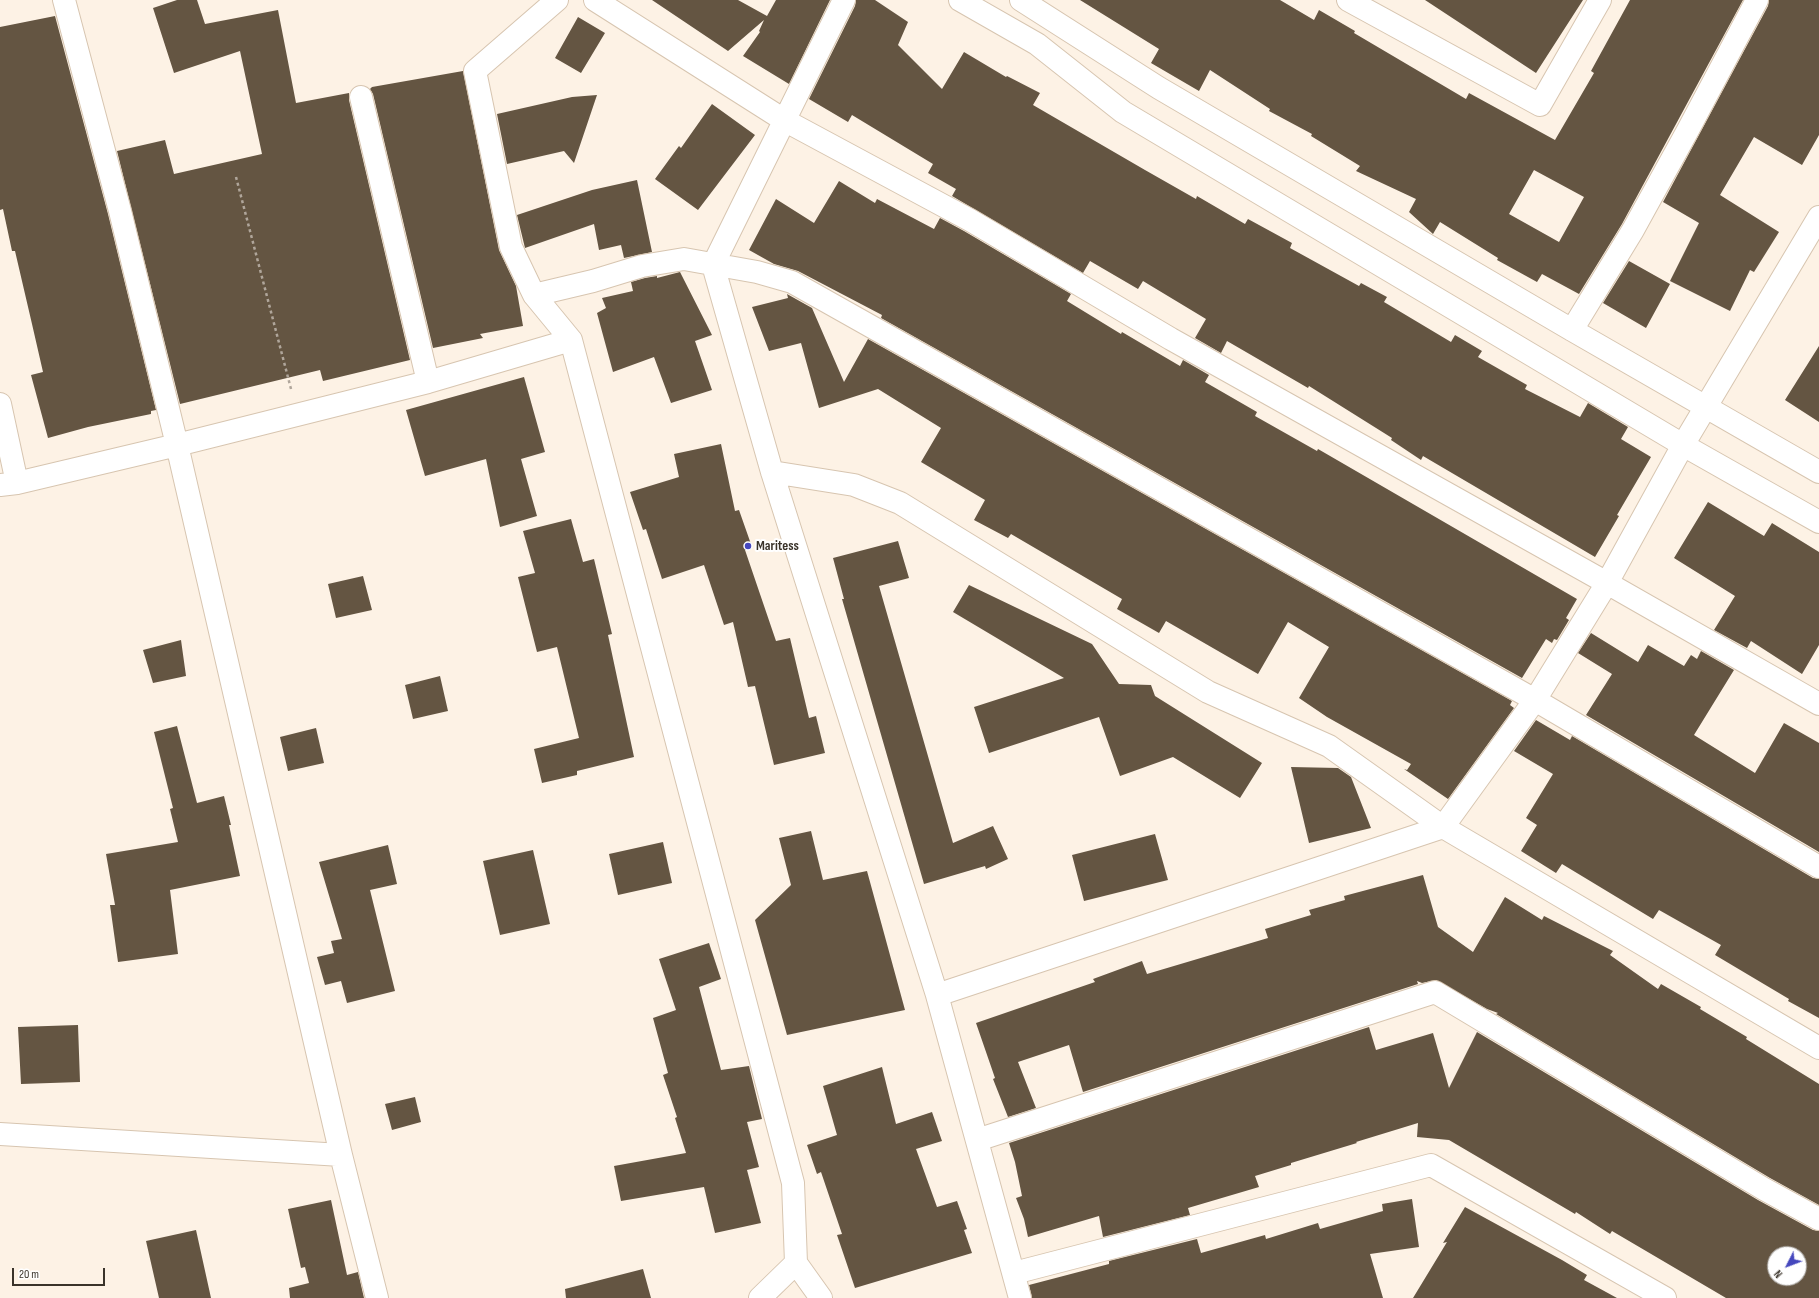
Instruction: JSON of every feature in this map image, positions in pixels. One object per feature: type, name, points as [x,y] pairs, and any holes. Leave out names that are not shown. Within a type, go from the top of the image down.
[{"type":"street","points":[[64,0],[122,218],[177,444],[341,1155],[377,1298]]},
{"type":"street","points":[[557,0],[475,71],[511,247],[534,295],[571,340],[793,1183],[796,1263],[821,1298]]},
{"type":"street","points":[[596,0],[784,120],[970,220],[1171,339],[1607,582],[1819,704]]},
{"type":"street","points":[[844,0],[713,265],[772,472],[937,995],[1020,1298]]},
{"type":"street","points":[[960,0],[1037,44],[1123,112],[1683,445],[1819,522]]},
{"type":"street","points":[[1021,0],[1159,88],[1572,330],[1819,472]]},
{"type":"street","points":[[1348,0],[1540,105],[1600,0]]},
{"type":"street","points":[[1572,330],[1633,230],[1688,130],[1756,0]]},
{"type":"street","points":[[361,97],[428,382]]},
{"type":"street","points":[[937,995],[1443,827],[1535,700],[1607,582],[1683,445],[1819,217]]},
{"type":"street","points":[[534,295],[593,281],[642,266],[684,259],[757,272],[792,282],[1535,700],[1819,867]]},
{"type":"street","points":[[0,404],[8,484],[428,382],[571,340]]},
{"type":"street","points":[[772,472],[854,485],[900,503],[1208,692],[1329,746],[1443,827],[1819,1048]]},
{"type":"street","points":[[977,1140],[1435,992],[1764,1189],[1819,1219]]},
{"type":"street","points":[[0,1134],[341,1155]]},
{"type":"street","points":[[1014,1273],[1431,1165],[1664,1298]]},
{"type":"street","points":[[760,1298],[796,1263]]},
{"type":"path","points":[[236,177],[298,414]]},
{"type":"building","points":[[177,0],[197,0],[205,24],[278,10],[296,103],[349,93],[349,100],[410,360],[323,381],[320,370],[180,404],[117,151],[165,140],[174,174],[262,154],[240,51],[174,73],[153,8]]},
{"type":"building","points":[[652,0],[738,0],[767,16],[776,0],[830,0],[789,84],[743,56],[760,32],[759,31],[764,20],[728,51]]},
{"type":"building","points":[[856,0],[875,0],[908,22],[898,45],[942,89],[964,52],[1006,77],[1007,76],[1040,93],[1033,105],[1145,170],[1196,199],[1197,196],[1245,224],[1248,219],[1292,243],[1290,248],[1359,286],[1361,283],[1387,297],[1384,302],[1451,342],[1455,335],[1482,351],[1478,357],[1527,385],[1525,389],[1580,417],[1588,403],[1628,427],[1621,439],[1651,457],[1617,515],[1619,516],[1595,557],[1423,456],[1421,460],[1391,440],[1392,438],[1309,386],[1308,388],[1227,341],[1221,353],[1195,338],[1206,319],[1143,281],[1138,289],[1090,261],[1083,273],[952,196],[956,189],[928,173],[933,164],[852,115],[848,122],[809,99],[855,6]]},
{"type":"building","points":[[1080,0],[1280,0],[1314,20],[1319,10],[1355,31],[1354,33],[1466,99],[1469,93],[1555,140],[1594,73],[1591,71],[1630,0],[1743,0],[1622,224],[1579,294],[1542,274],[1537,282],[1497,260],[1498,258],[1440,222],[1433,234],[1409,212],[1416,199],[1356,171],[1360,166],[1311,136],[1312,134],[1269,111],[1270,109],[1210,70],[1199,91],[1151,63],[1159,49]],"holes":[[[1534,170],[1584,197],[1559,242],[1509,214]]]},
{"type":"building","points":[[1425,0],[1583,0],[1536,73]]},
{"type":"building","points":[[1769,0],[1819,0],[1819,135],[1802,165],[1754,137],[1720,195],[1779,232],[1754,272],[1750,270],[1730,311],[1670,281],[1699,223],[1663,202],[1768,6]]},
{"type":"building","points":[[55,16],[108,214],[156,410],[151,411],[151,414],[88,427],[48,438],[31,375],[43,372],[15,251],[12,251],[3,209],[0,210],[0,27]]},
{"type":"building","points":[[578,17],[605,33],[581,73],[555,58]]},
{"type":"building","points":[[463,71],[499,250],[516,286],[523,326],[480,334],[483,338],[433,348],[373,94],[370,89],[372,87]]},
{"type":"building","points":[[597,95],[574,163],[564,151],[507,164],[497,114],[572,97]]},
{"type":"building","points":[[712,104],[755,135],[698,210],[655,179],[679,146],[681,148]]},
{"type":"building","points":[[637,180],[652,252],[624,258],[621,245],[599,250],[594,224],[525,248],[517,215],[592,190]]},
{"type":"building","points":[[839,181],[875,203],[877,199],[934,229],[940,218],[964,231],[1071,294],[1067,301],[1121,334],[1122,332],[1180,366],[1183,360],[1209,375],[1205,382],[1257,412],[1255,416],[1317,451],[1318,449],[1577,599],[1566,618],[1569,620],[1557,640],[1554,639],[1552,643],[1546,639],[1522,678],[881,318],[882,315],[798,271],[774,264],[749,250],[776,199],[814,223]]},
{"type":"building","points":[[1629,261],[1670,284],[1646,328],[1603,303]]},
{"type":"building","points":[[680,272],[712,335],[695,341],[712,390],[671,403],[654,357],[613,372],[597,313],[606,308],[602,298],[633,291],[631,282],[657,276],[657,278]]},
{"type":"building","points":[[787,294],[812,308],[844,382],[868,339],[1512,701],[1510,705],[1514,708],[1448,799],[1404,769],[1407,770],[1411,764],[1327,717],[1299,698],[1329,647],[1288,622],[1258,674],[1166,621],[1159,633],[1117,609],[1122,599],[1011,534],[1008,538],[974,520],[985,500],[921,462],[941,428],[878,389],[819,408],[801,343],[769,351],[752,307],[788,298]]},
{"type":"building","points":[[1819,346],[1819,422],[1785,400]]},
{"type":"building","points":[[524,377],[545,452],[521,459],[537,516],[500,527],[486,459],[425,476],[406,410]]},
{"type":"building","points":[[721,444],[735,511],[739,510],[752,547],[745,550],[776,641],[790,638],[809,718],[816,716],[825,753],[774,765],[755,686],[748,687],[733,622],[724,625],[704,565],[662,579],[646,529],[643,530],[630,492],[679,477],[674,454]]},
{"type":"building","points":[[1708,502],[1764,536],[1772,523],[1819,552],[1819,645],[1802,674],[1751,641],[1747,648],[1714,630],[1735,596],[1674,558]]},
{"type":"building","points":[[571,519],[583,562],[594,559],[612,634],[608,635],[634,757],[577,771],[577,775],[542,783],[534,749],[579,738],[557,647],[537,652],[518,577],[535,573],[523,531]]},
{"type":"building","points":[[898,541],[909,578],[879,586],[953,843],[993,826],[1008,859],[986,869],[985,866],[924,884],[842,599],[844,599],[833,558]]},
{"type":"building","points":[[363,576],[372,610],[336,618],[328,584]]},
{"type":"building","points":[[969,585],[1092,644],[1119,684],[1151,685],[1155,696],[1262,763],[1240,798],[1173,757],[1120,776],[1099,717],[989,753],[974,707],[1064,678],[953,612]]},
{"type":"building","points":[[1591,633],[1638,662],[1648,645],[1684,666],[1691,655],[1697,659],[1701,651],[1734,670],[1694,735],[1755,773],[1784,723],[1819,743],[1819,852],[1586,715],[1612,674],[1578,653]]},
{"type":"building","points":[[181,640],[186,676],[153,683],[143,650]]},
{"type":"building","points":[[440,676],[448,711],[413,719],[405,685]]},
{"type":"building","points":[[1536,720],[1570,740],[1572,736],[1813,878],[1819,879],[1819,1018],[1788,1001],[1789,999],[1715,955],[1721,945],[1659,910],[1653,919],[1562,864],[1556,873],[1521,851],[1537,825],[1526,818],[1553,774],[1514,751]]},
{"type":"building","points":[[177,726],[197,803],[224,796],[240,876],[170,890],[178,954],[118,962],[110,905],[115,905],[106,854],[178,842],[170,809],[173,808],[154,732]]},
{"type":"building","points":[[316,728],[324,763],[288,771],[280,737]]},
{"type":"building","points":[[1291,767],[1338,768],[1351,777],[1371,828],[1309,843]]},
{"type":"building","points":[[811,831],[823,880],[867,871],[905,1010],[787,1035],[755,920],[791,885],[779,838]]},
{"type":"building","points":[[1155,834],[1168,880],[1084,901],[1072,855]]},
{"type":"building","points":[[663,842],[672,883],[618,895],[609,854]]},
{"type":"building","points":[[388,845],[397,884],[370,890],[395,991],[347,1003],[341,981],[325,985],[317,957],[334,953],[331,941],[342,939],[319,862]]},
{"type":"building","points":[[533,850],[550,924],[500,935],[483,861]]},
{"type":"building","points":[[1423,875],[1438,927],[1473,952],[1505,897],[1542,920],[1544,916],[1613,951],[1610,955],[1658,989],[1661,984],[1701,1007],[1700,1009],[1747,1037],[1746,1039],[1819,1084],[1819,1205],[1770,1178],[1496,1014],[1498,1013],[1487,1009],[1436,980],[1422,983],[1417,981],[1418,984],[1083,1092],[1069,1045],[1018,1062],[1036,1108],[1008,1117],[993,1079],[995,1078],[976,1023],[1095,982],[1093,979],[1142,961],[1147,974],[1268,938],[1265,929],[1311,915],[1309,910],[1345,900],[1344,896]]},
{"type":"building","points":[[709,943],[721,979],[699,987],[721,1070],[749,1066],[762,1119],[747,1122],[759,1167],[747,1170],[761,1223],[715,1233],[704,1187],[621,1201],[614,1166],[686,1153],[675,1118],[677,1117],[663,1075],[668,1073],[653,1018],[676,1010],[659,959]]},
{"type":"building","points":[[78,1025],[80,1082],[21,1084],[18,1027]]},
{"type":"building","points":[[1369,1027],[1376,1050],[1433,1033],[1449,1088],[1477,1032],[1758,1200],[1813,1230],[1819,1231],[1819,1298],[1726,1298],[1612,1231],[1610,1234],[1576,1212],[1575,1214],[1449,1140],[1417,1137],[1418,1123],[1291,1163],[1291,1165],[1255,1176],[1259,1187],[1188,1208],[1190,1215],[1103,1237],[1099,1216],[1028,1237],[1024,1219],[1016,1198],[1022,1196],[1015,1162],[1009,1143]]},
{"type":"building","points":[[882,1067],[896,1124],[932,1112],[942,1141],[916,1149],[937,1207],[957,1201],[967,1229],[964,1230],[972,1253],[855,1288],[837,1235],[842,1234],[821,1172],[817,1174],[807,1145],[837,1135],[823,1086]]},
{"type":"building","points":[[415,1097],[421,1122],[392,1130],[385,1104]]},
{"type":"building","points":[[1412,1199],[1419,1247],[1370,1254],[1383,1298],[1032,1298],[1029,1285],[1109,1264],[1109,1261],[1197,1239],[1201,1253],[1265,1235],[1266,1239],[1318,1223],[1320,1229],[1383,1211],[1382,1204]]},
{"type":"building","points":[[331,1200],[347,1275],[358,1272],[364,1298],[290,1298],[289,1288],[309,1283],[305,1267],[301,1268],[288,1209]]},
{"type":"building","points":[[1465,1207],[1562,1260],[1587,1275],[1584,1280],[1617,1298],[1413,1298],[1447,1242],[1443,1243]]},
{"type":"building","points":[[196,1230],[211,1298],[159,1298],[146,1241]]},
{"type":"building","points":[[643,1269],[651,1298],[566,1298],[565,1289]]},
{"type":"place","name":"Maritess","points":[[748,546]]}]
